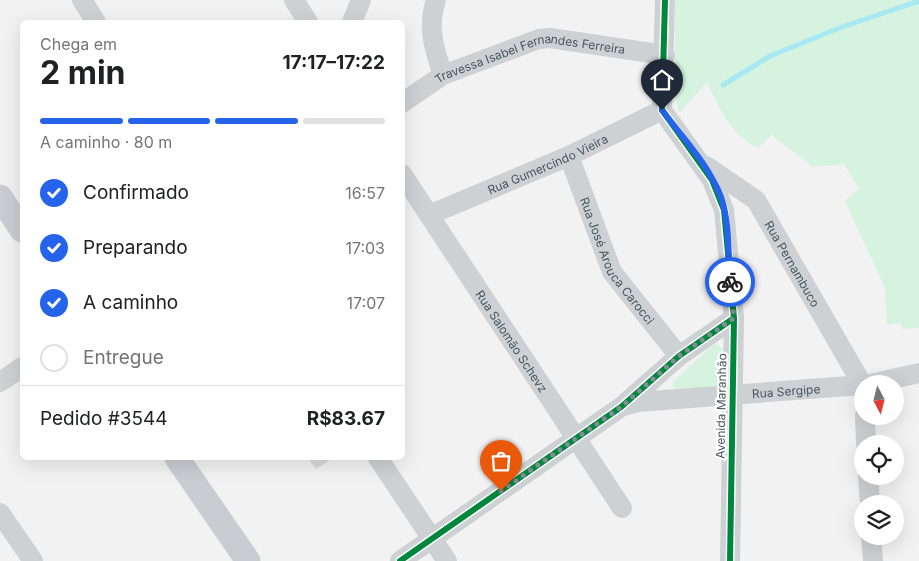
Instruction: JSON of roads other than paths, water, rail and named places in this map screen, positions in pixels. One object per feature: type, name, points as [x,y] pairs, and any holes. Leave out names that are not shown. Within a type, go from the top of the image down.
[{"type":"main road","points":[[0,197],[20,227]]},
{"type":"main road","points":[[178,460],[248,561]]},
{"type":"street","points":[[82,0],[95,20]]},
{"type":"street","points":[[294,0],[307,20]]},
{"type":"street","points":[[353,20],[361,0]]},
{"type":"street","points":[[436,0],[432,22],[432,36],[443,75]]},
{"type":"street","points":[[662,110],[665,55],[664,0]]},
{"type":"street","name":"Travessa Isabel Fernandes Ferreira","points":[[405,101],[443,75],[539,39],[550,38],[665,55]]},
{"type":"street","name":"Rua Gumercindo Vieira","points":[[429,215],[569,156],[662,110]]},
{"type":"street","name":"Avenida Maranhão","points":[[662,110],[701,163],[716,188],[724,210],[734,318],[730,561]]},
{"type":"street","name":"Rua José Arouca Carocci","points":[[569,156],[612,272],[679,356]]},
{"type":"street","name":"Rua Pernambuco","points":[[701,163],[756,200],[856,375]]},
{"type":"street","name":"Rua Salomão Schevz","points":[[405,179],[622,508]]},
{"type":"street","points":[[400,561],[621,407],[679,356],[734,318]]},
{"type":"street","points":[[0,382],[20,368]]},
{"type":"street","points":[[904,376],[919,373]]},
{"type":"street","name":"Rua Sergipe","points":[[621,407],[638,402],[854,386]]},
{"type":"street","points":[[379,460],[447,561]]},
{"type":"street","points":[[0,513],[33,561]]},
{"type":"street","points":[[872,545],[873,561]]},
{"type":"waterway","points":[[723,85],[770,56],[842,27],[919,1]]}]
